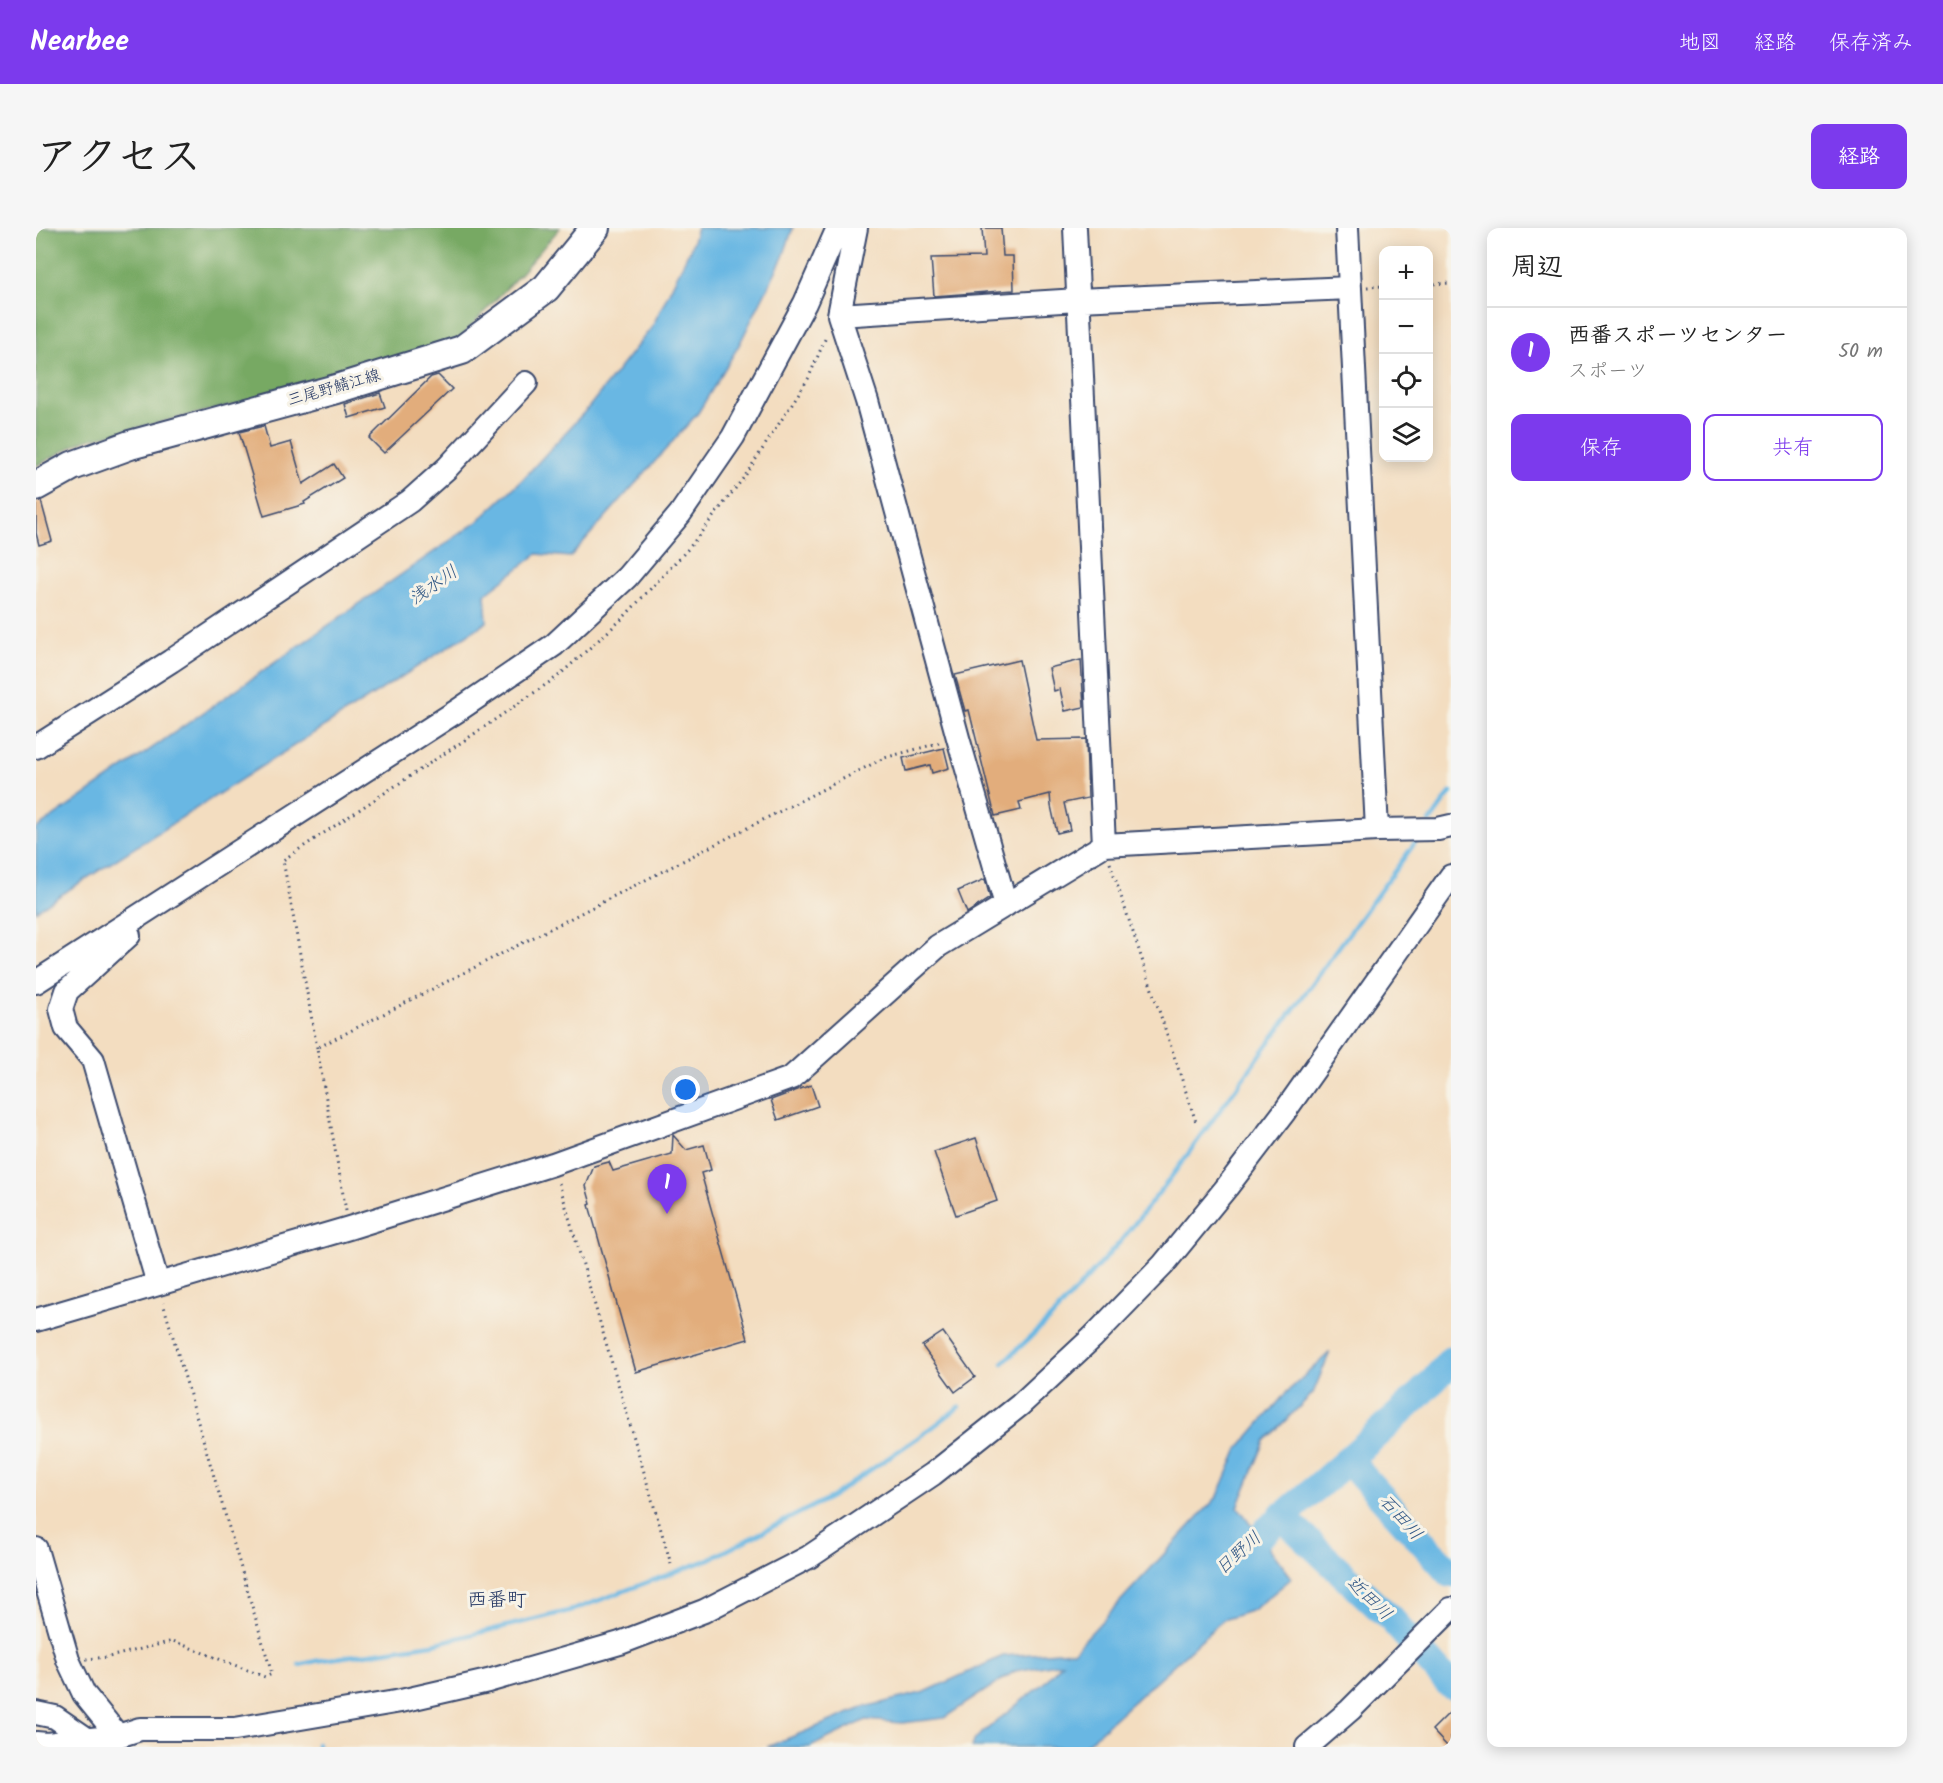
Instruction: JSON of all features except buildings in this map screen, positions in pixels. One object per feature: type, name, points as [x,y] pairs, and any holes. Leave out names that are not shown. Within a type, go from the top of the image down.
[{"type":"main road","name":"三尾野鯖江線","points":[[36,486],[72,466],[130,445],[336,389],[462,350],[546,288],[595,228]]},
{"type":"street","points":[[36,982],[457,711],[554,645],[627,577],[680,514],[733,437],[805,303],[838,228]]},
{"type":"street","points":[[856,228],[839,315],[867,401],[958,738],[1006,904]]},
{"type":"street","points":[[1075,228],[1104,844]]},
{"type":"street","points":[[1347,228],[1377,830]]},
{"type":"street","points":[[839,315],[1078,300],[1350,288]]},
{"type":"street","points":[[36,747],[171,661],[410,501],[447,468],[526,383]]},
{"type":"street","points":[[36,1320],[349,1228],[554,1164],[791,1078],[938,946],[1104,844],[1436,828]]},
{"type":"street","points":[[36,1743],[47,1744],[118,1736],[140,1729],[236,1729],[401,1701],[488,1681],[620,1643],[704,1611],[809,1557],[933,1474],[1020,1405],[1092,1338],[1163,1265],[1285,1111],[1451,876]]},
{"type":"street","points":[[153,906],[133,932],[67,991],[61,1009],[66,1028],[93,1060],[158,1284]]},
{"type":"street","points":[[36,1549],[68,1660],[84,1694],[118,1736]]},
{"type":"street","points":[[1307,1747],[1350,1710],[1451,1609]]},
{"type":"street","points":[[36,1713],[55,1717],[87,1739]]},
{"type":"path","points":[[1433,284],[1451,283]]},
{"type":"path","points":[[349,1228],[317,1048],[884,758],[958,738]]},
{"type":"path","points":[[1104,844],[1197,1125]]},
{"type":"path","points":[[554,1164],[671,1564]]},
{"type":"path","points":[[68,1660],[109,1657],[173,1641],[265,1677],[272,1674],[158,1284]]},
{"type":"green space","points":[[36,228],[560,228],[444,355],[85,440],[36,466]]},
{"type":"water","name":"浅水川","points":[[697,228],[793,228],[783,257],[738,347],[698,413],[570,557],[537,554],[485,594],[487,622],[36,911],[36,829],[478,521],[522,480],[588,408],[652,327],[691,247]]},
{"type":"water","points":[[1330,1352],[1313,1393],[1265,1441],[1238,1507],[1292,1578],[1253,1610],[1223,1620],[1083,1747],[972,1747],[975,1739],[1046,1681],[1062,1663],[1015,1671],[944,1718],[902,1723],[866,1720],[810,1747],[767,1747],[865,1707],[925,1692],[1003,1656],[1074,1651],[1218,1496],[1238,1449],[1286,1393]]},
{"type":"waterway","points":[[1430,822],[1451,792]]},
{"type":"waterway","points":[[1003,1363],[1052,1317],[1120,1242],[1169,1180],[1420,836]]},
{"type":"waterway","name":"日野川","points":[[1232,1561],[1371,1440],[1422,1392],[1451,1360]]},
{"type":"waterway","points":[[299,1665],[433,1644],[573,1610],[710,1559],[831,1497],[959,1407]]},
{"type":"waterway","name":"石田川","points":[[1349,1461],[1451,1574]]},
{"type":"waterway","name":"近田川","points":[[1281,1516],[1391,1619],[1451,1686]]},
{"type":"place","name":"西番スポーツセンター","points":[[667,1214]]},
{"type":"district","name":"西番町","points":[[497,1601]]}]
